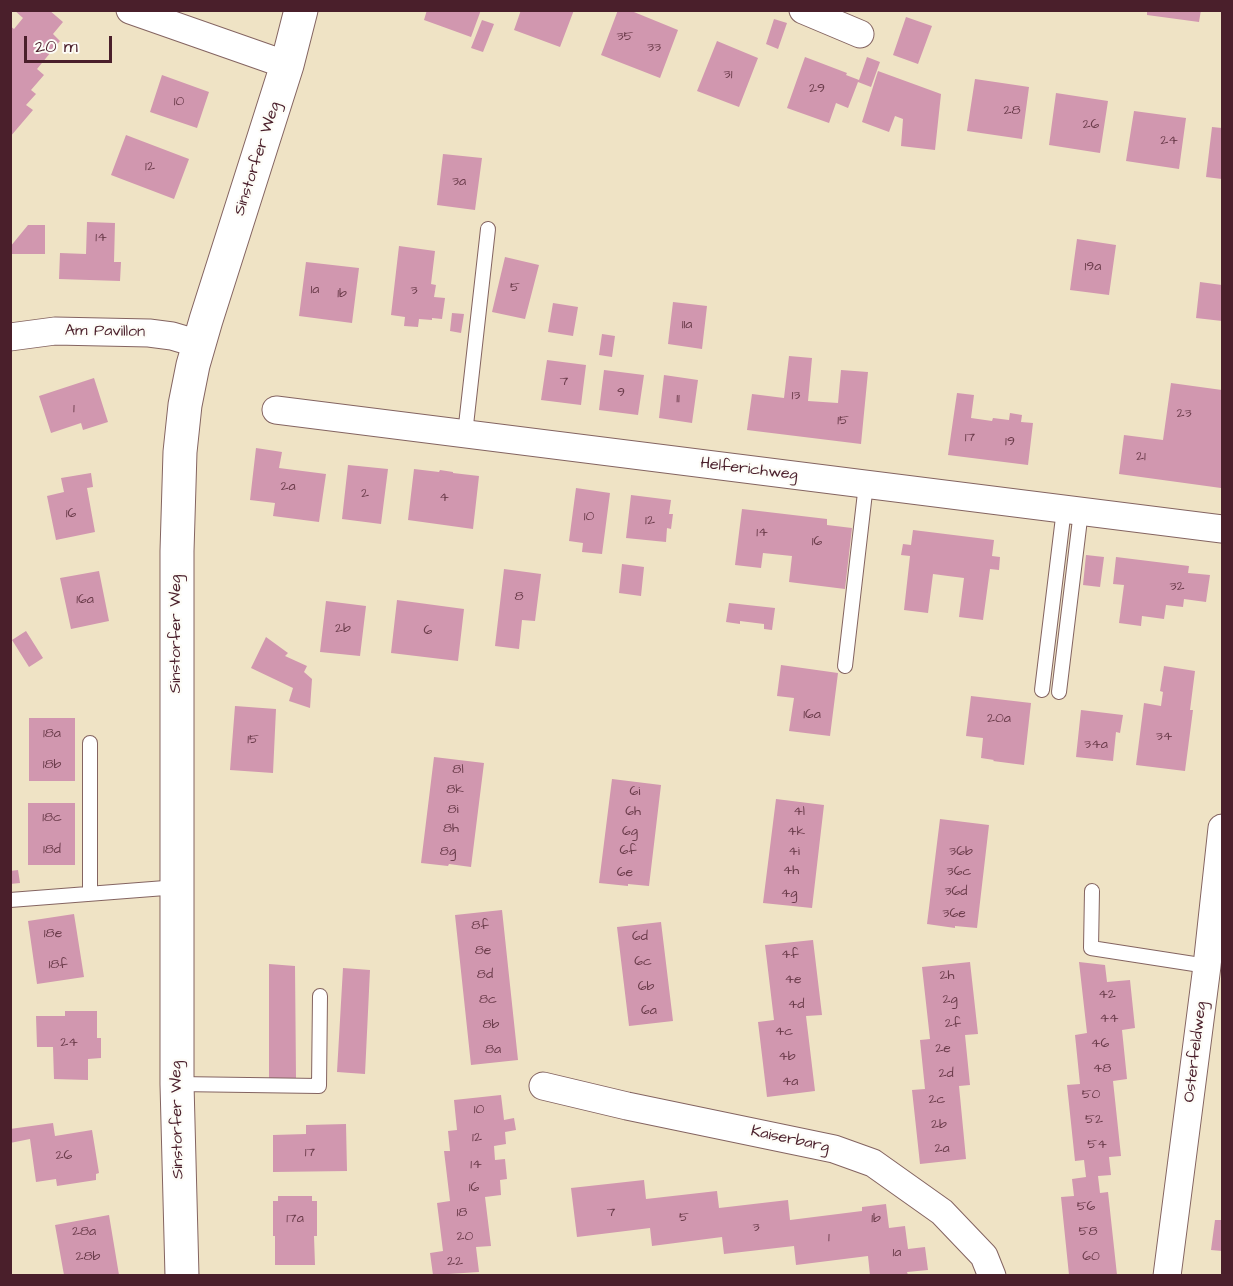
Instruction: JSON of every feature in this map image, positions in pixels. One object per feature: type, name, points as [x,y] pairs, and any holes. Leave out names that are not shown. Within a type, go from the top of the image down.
[{"type":"street","points":[[130,10],[287,65]]},
{"type":"street","name":"Sinstorfer Weg","points":[[182,1275],[177,1084],[177,551],[180,452],[189,385],[199,344],[287,65],[301,10]]},
{"type":"street","points":[[803,10],[860,34]]},
{"type":"street","name":"Am Pavillon","points":[[10,337],[55,331],[149,333],[199,344]]},
{"type":"street","name":"Helferichweg","points":[[276,410],[1222,529]]},
{"type":"street","name":"Osterfeldweg","points":[[1167,1275],[1207,966],[1222,828]]},
{"type":"street","name":"Kaiserbarg","points":[[543,1086],[834,1149],[873,1163],[942,1212],[984,1256],[992,1275]]},
{"type":"lane","points":[[465,434],[488,229]]},
{"type":"lane","points":[[845,666],[867,484]]},
{"type":"lane","points":[[1042,690],[1072,510]]},
{"type":"lane","points":[[1059,692],[1072,510]]},
{"type":"lane","points":[[90,742],[90,893]]},
{"type":"lane","points":[[10,900],[178,887]]},
{"type":"lane","points":[[1092,891],[1091,948],[1207,966]]},
{"type":"lane","points":[[177,1084],[319,1086],[320,996]]},
{"type":"building","points":[[14,10],[49,10],[63,22],[53,34],[60,41],[37,69],[44,75],[31,90],[36,94],[26,105],[33,110],[10,137],[10,26],[14,29],[23,18]]},
{"type":"building","points":[[427,10],[481,10],[471,37],[424,20]]},
{"type":"building","points":[[521,10],[574,10],[560,47],[514,30]]},
{"type":"building","points":[[618,10],[629,10],[678,30],[660,78],[601,55]]},
{"type":"building","points":[[1147,10],[1201,10],[1199,22],[1147,15]]},
{"type":"building","points":[[906,17],[932,26],[918,64],[893,55]]},
{"type":"building","points":[[774,19],[787,23],[778,49],[766,44]]},
{"type":"building","points":[[482,20],[494,24],[483,52],[471,48]]},
{"type":"building","points":[[717,41],[758,58],[739,107],[697,91]]},
{"type":"building","points":[[805,57],[859,80],[867,57],[880,62],[871,87],[858,82],[848,108],[836,103],[829,123],[787,108]]},
{"type":"building","points":[[878,71],[941,94],[935,150],[901,146],[903,119],[895,116],[889,132],[862,122]]},
{"type":"building","points":[[162,75],[209,92],[197,128],[150,112]]},
{"type":"building","points":[[975,79],[1029,87],[1022,139],[967,131]]},
{"type":"building","points":[[1056,93],[1108,101],[1100,153],[1049,145]]},
{"type":"building","points":[[1134,111],[1186,118],[1179,169],[1126,161]]},
{"type":"building","points":[[1212,127],[1222,128],[1222,179],[1206,177]]},
{"type":"building","points":[[126,135],[189,159],[174,199],[111,175]]},
{"type":"building","points":[[443,154],[482,158],[475,210],[437,205]]},
{"type":"building","points":[[87,222],[115,223],[114,262],[121,262],[120,281],[59,279],[60,253],[86,254]]},
{"type":"building","points":[[28,225],[45,225],[45,254],[10,254],[10,247]]},
{"type":"building","points":[[1077,239],[1116,245],[1109,295],[1070,290]]},
{"type":"building","points":[[399,246],[435,251],[431,284],[436,285],[434,297],[445,298],[442,319],[419,319],[418,327],[404,326],[405,317],[391,315]]},
{"type":"building","points":[[505,257],[539,265],[525,319],[492,312]]},
{"type":"building","points":[[306,262],[359,268],[352,323],[299,316]]},
{"type":"building","points":[[1200,282],[1222,285],[1222,321],[1196,318]]},
{"type":"building","points":[[673,302],[707,306],[702,349],[668,344]]},
{"type":"building","points":[[553,303],[578,307],[573,336],[548,332]]},
{"type":"building","points":[[452,313],[464,314],[461,333],[450,331]]},
{"type":"building","points":[[602,334],[615,336],[612,357],[599,355]]},
{"type":"building","points":[[789,356],[812,358],[808,401],[838,403],[841,370],[868,372],[861,444],[747,430],[752,394],[784,398]]},
{"type":"building","points":[[547,360],[586,365],[581,405],[541,400]]},
{"type":"building","points":[[604,370],[644,375],[638,415],[599,410]]},
{"type":"building","points":[[664,375],[698,380],[692,423],[659,418]]},
{"type":"building","points":[[94,378],[108,422],[83,430],[81,423],[51,433],[39,396]]},
{"type":"building","points":[[1171,383],[1222,390],[1221,488],[1119,474],[1124,435],[1163,440]]},
{"type":"building","points":[[957,393],[974,395],[971,418],[992,421],[993,418],[1009,420],[1010,413],[1022,415],[1021,422],[1033,423],[1028,465],[948,455]]},
{"type":"building","points":[[256,448],[282,452],[279,468],[326,474],[319,522],[273,516],[275,503],[250,500]]},
{"type":"building","points":[[348,465],[388,469],[381,524],[342,519]]},
{"type":"building","points":[[414,469],[479,476],[473,529],[408,520]]},
{"type":"building","points":[[91,473],[93,487],[87,488],[95,532],[56,540],[47,496],[64,492],[61,478]]},
{"type":"building","points":[[576,488],[610,493],[602,554],[582,552],[583,543],[569,541]]},
{"type":"building","points":[[631,495],[671,500],[669,514],[673,514],[671,529],[667,528],[666,542],[626,538]]},
{"type":"building","points":[[742,509],[827,519],[827,525],[852,528],[845,589],[789,582],[792,556],[763,553],[761,568],[735,565]]},
{"type":"building","points":[[913,530],[994,540],[992,556],[1000,557],[999,570],[990,569],[983,620],[959,617],[964,578],[933,574],[928,613],[904,610],[910,556],[901,555],[903,544],[911,545]]},
{"type":"building","points":[[1086,555],[1104,557],[1100,587],[1083,585]]},
{"type":"building","points":[[1116,557],[1189,566],[1188,573],[1210,575],[1206,602],[1184,599],[1183,607],[1166,605],[1164,619],[1142,616],[1141,626],[1119,623],[1124,585],[1113,584]]},
{"type":"building","points":[[622,564],[644,567],[641,596],[619,593]]},
{"type":"building","points":[[504,569],[541,574],[535,621],[522,620],[519,649],[495,646]]},
{"type":"building","points":[[99,571],[109,621],[71,629],[60,578]]},
{"type":"building","points":[[397,600],[464,609],[458,661],[391,653]]},
{"type":"building","points":[[326,601],[366,606],[360,656],[320,652]]},
{"type":"building","points":[[729,603],[775,608],[772,630],[764,629],[764,624],[726,622]]},
{"type":"building","points":[[26,631],[43,658],[29,667],[12,640]]},
{"type":"building","points":[[266,637],[288,653],[285,656],[307,666],[304,672],[312,679],[310,708],[289,701],[293,688],[251,668]]},
{"type":"building","points":[[781,665],[838,673],[830,736],[789,731],[794,698],[777,696]]},
{"type":"building","points":[[1164,666],[1195,671],[1190,710],[1193,710],[1185,771],[1136,765],[1144,703],[1161,706],[1163,692],[1160,691]]},
{"type":"building","points":[[971,696],[1031,703],[1024,765],[981,758],[983,738],[966,736]]},
{"type":"building","points":[[235,706],[276,709],[273,773],[230,770]]},
{"type":"building","points":[[1081,710],[1123,715],[1120,733],[1116,732],[1113,761],[1076,757]]},
{"type":"building","points":[[29,718],[75,718],[75,781],[29,781]]},
{"type":"building","points":[[434,757],[484,763],[471,867],[421,863]]},
{"type":"building","points":[[612,779],[661,785],[649,886],[599,883]]},
{"type":"building","points":[[776,799],[824,805],[812,908],[763,903]]},
{"type":"building","points":[[28,803],[75,803],[75,865],[28,865]]},
{"type":"building","points":[[940,819],[989,825],[977,928],[927,924]]},
{"type":"building","points":[[18,870],[20,883],[10,884],[10,871]]},
{"type":"building","points":[[502,910],[518,1060],[471,1065],[455,915]]},
{"type":"building","points":[[74,914],[84,977],[37,984],[28,921]]},
{"type":"building","points":[[661,922],[673,1021],[629,1026],[617,927]]},
{"type":"building","points":[[813,940],[822,1015],[806,1016],[815,1091],[767,1097],[758,1022],[774,1020],[765,945]]},
{"type":"building","points":[[970,962],[978,1034],[965,1035],[970,1085],[959,1086],[966,1159],[920,1164],[912,1090],[925,1089],[920,1040],[930,1039],[922,967]]},
{"type":"building","points":[[1079,962],[1105,965],[1107,982],[1130,980],[1135,1028],[1122,1030],[1127,1079],[1113,1081],[1121,1156],[1109,1157],[1111,1175],[1098,1176],[1100,1193],[1108,1192],[1117,1275],[1069,1275],[1061,1197],[1074,1196],[1072,1179],[1086,1177],[1084,1160],[1075,1161],[1067,1085],[1080,1084],[1075,1035],[1087,1033]]},
{"type":"building","points":[[269,964],[295,966],[296,1078],[269,1081]]},
{"type":"building","points":[[343,968],[370,970],[365,1074],[337,1072]]},
{"type":"building","points":[[65,1011],[97,1011],[97,1038],[101,1038],[101,1058],[88,1059],[88,1080],[54,1079],[53,1047],[37,1047],[36,1016],[65,1016]]},
{"type":"building","points":[[501,1095],[504,1120],[514,1118],[516,1130],[505,1132],[506,1144],[494,1146],[495,1160],[505,1159],[507,1179],[500,1180],[501,1195],[485,1197],[491,1246],[476,1247],[479,1272],[433,1275],[430,1253],[443,1251],[437,1203],[450,1201],[444,1151],[450,1151],[448,1131],[457,1130],[454,1100]]},
{"type":"building","points":[[53,1123],[55,1136],[92,1130],[99,1173],[96,1174],[96,1180],[57,1186],[56,1179],[36,1182],[30,1139],[10,1143],[10,1129]]},
{"type":"building","points":[[346,1124],[347,1171],[273,1172],[273,1135],[306,1134],[306,1125]]},
{"type":"building","points":[[644,1180],[646,1199],[717,1191],[719,1208],[788,1200],[790,1220],[862,1211],[862,1207],[886,1204],[889,1228],[905,1226],[908,1249],[925,1247],[928,1270],[907,1272],[908,1275],[870,1275],[868,1256],[796,1265],[794,1246],[724,1254],[722,1237],[652,1246],[650,1228],[577,1237],[571,1188]]},
{"type":"building","points":[[278,1196],[312,1196],[312,1201],[317,1201],[317,1236],[314,1236],[315,1265],[275,1265],[273,1201],[278,1201]]},
{"type":"building","points":[[109,1215],[119,1275],[64,1275],[55,1225]]},
{"type":"building","points":[[1215,1220],[1222,1220],[1222,1251],[1211,1250]]}]
